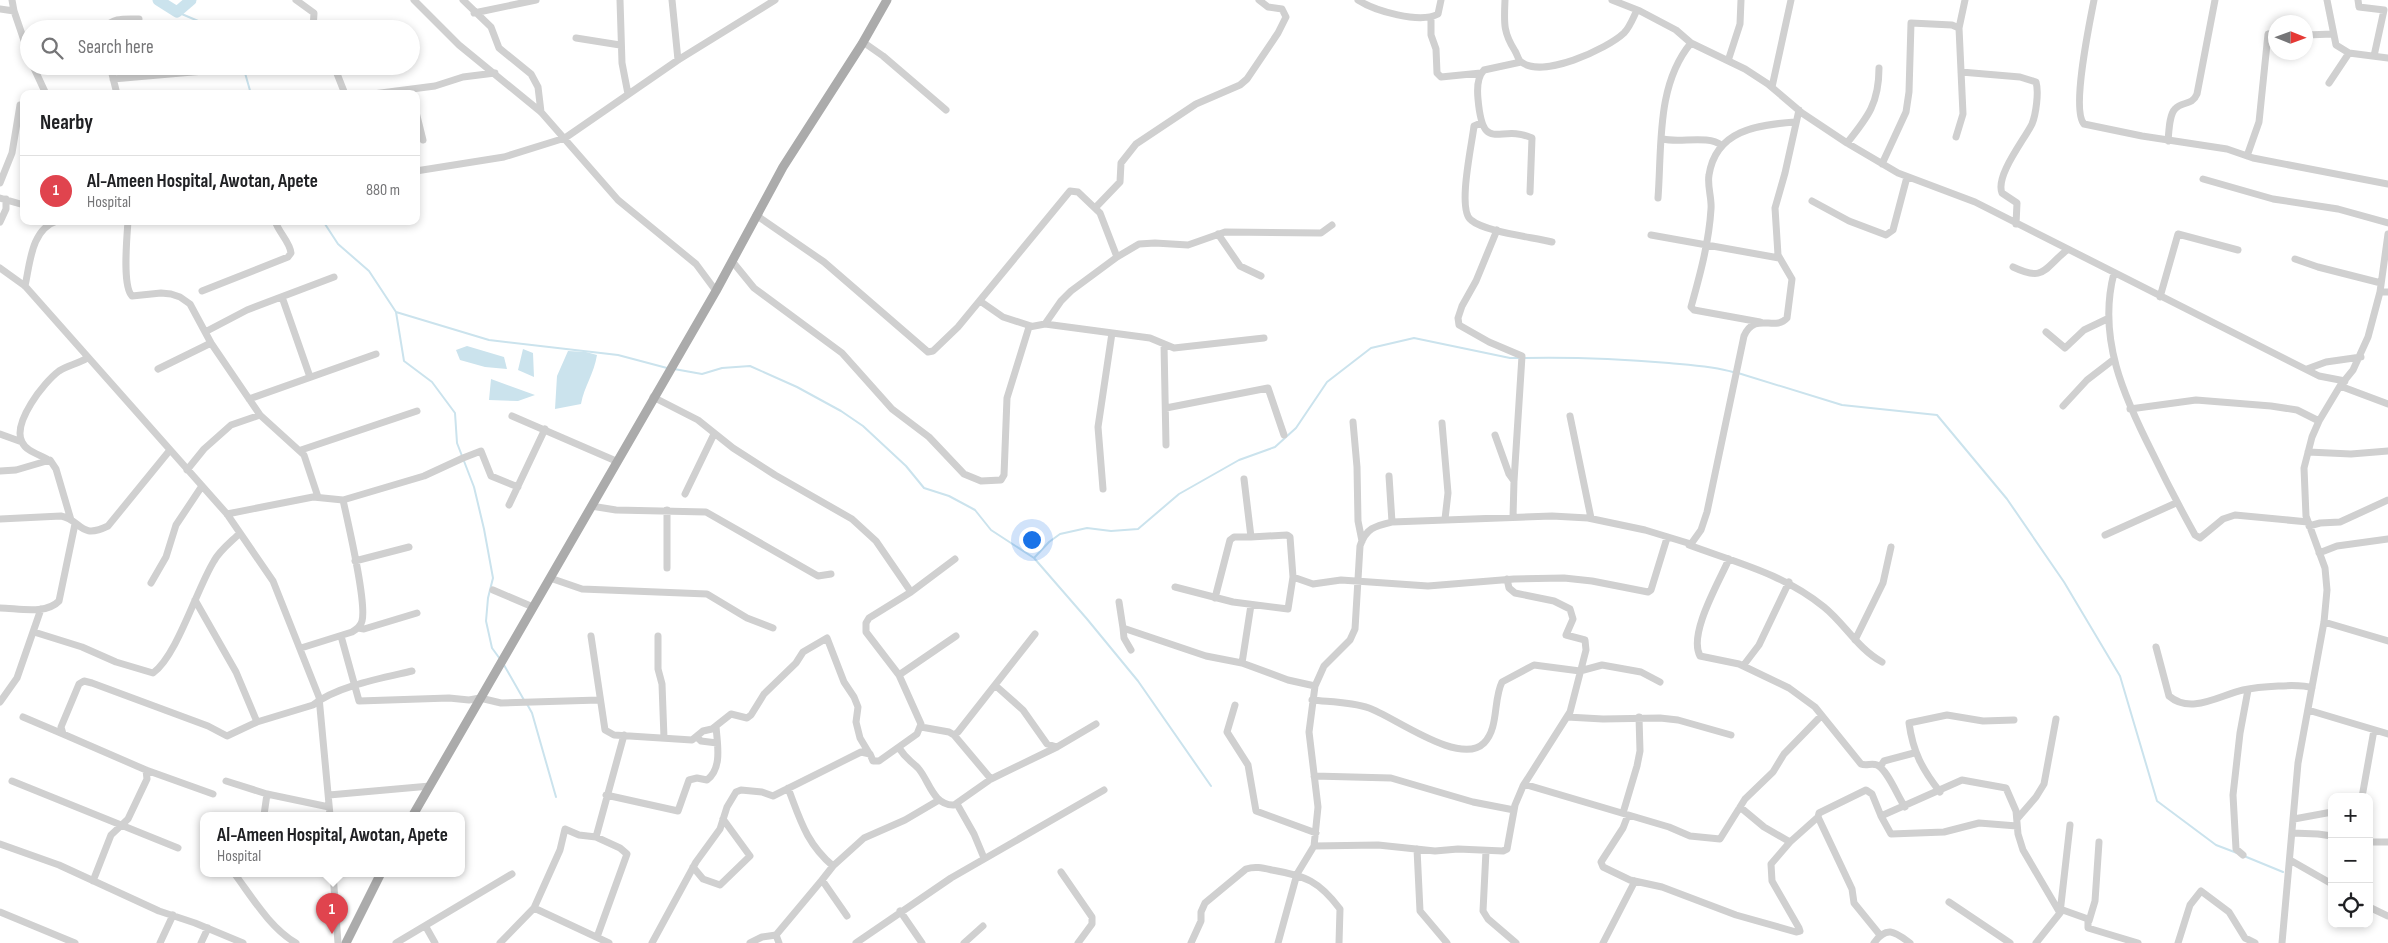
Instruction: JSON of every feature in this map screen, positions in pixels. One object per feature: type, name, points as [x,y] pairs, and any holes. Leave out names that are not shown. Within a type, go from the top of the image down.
[{"type":"main road","points":[[415,812],[716,291],[756,215],[799,141],[863,42],[887,0]]},
{"type":"main road","points":[[346,943],[379,877]]},
{"type":"street","points":[[12,0],[20,28]]},
{"type":"street","points":[[296,0],[314,13],[314,20]]},
{"type":"street","points":[[414,0],[459,45],[540,112],[618,200],[696,264],[716,291]]},
{"type":"street","points":[[463,0],[474,13],[489,24],[499,48],[507,57],[530,74],[538,87],[540,112]]},
{"type":"street","points":[[474,13],[536,0]]},
{"type":"street","points":[[620,0],[620,45],[628,94]]},
{"type":"street","points":[[672,0],[678,60]]},
{"type":"street","points":[[420,170],[504,157],[565,138],[678,60],[775,0]]},
{"type":"street","points":[[1096,207],[1121,180],[1121,163],[1136,144],[1196,104],[1240,85],[1247,79],[1278,33],[1286,17],[1282,9],[1268,7],[1259,0]]},
{"type":"street","points":[[1358,0],[1387,12],[1431,18],[1438,14],[1441,0]]},
{"type":"street","points":[[1505,0],[1505,35],[1521,62]]},
{"type":"street","points":[[1612,0],[1637,10],[1676,30],[1692,42],[1772,87],[1799,110],[1882,164],[1907,177],[1975,202],[2160,297],[2327,379],[2342,383],[2388,404]]},
{"type":"street","points":[[1728,61],[1740,24],[1741,0]]},
{"type":"street","points":[[1772,87],[1791,0]]},
{"type":"street","points":[[1956,137],[1963,114],[1959,28],[1965,0]]},
{"type":"street","points":[[2094,0],[2082,70],[2080,116],[2082,121],[2088,126],[2168,141],[2227,149],[2247,156],[2388,184]]},
{"type":"street","points":[[2168,141],[2172,112],[2178,106],[2191,103],[2198,94],[2215,0]]},
{"type":"street","points":[[2327,0],[2336,45],[2349,53],[2388,58]]},
{"type":"street","points":[[2358,0],[2359,7],[2386,9],[2374,56]]},
{"type":"street","points":[[0,9],[14,11]]},
{"type":"street","points":[[1530,192],[1532,138],[1526,135],[1500,136],[1490,133],[1481,123],[1477,96],[1478,79],[1481,73],[1484,70],[1521,62],[1552,67],[1590,52],[1622,35],[1630,25],[1637,10]]},
{"type":"street","points":[[1431,18],[1431,35],[1436,49],[1437,73],[1440,77],[1481,73]]},
{"type":"street","points":[[114,20],[139,19]]},
{"type":"street","points":[[1882,164],[1906,112],[1909,92],[1910,23],[1952,25],[1959,28]]},
{"type":"street","points":[[2247,156],[2259,122],[2268,34]]},
{"type":"street","points":[[2313,35],[2333,34]]},
{"type":"street","points":[[576,38],[620,45]]},
{"type":"street","points":[[863,42],[883,56],[946,110]]},
{"type":"street","points":[[1658,198],[1663,111],[1672,73],[1679,59],[1692,42]]},
{"type":"street","points":[[2329,83],[2349,53]]},
{"type":"street","points":[[1847,143],[1870,112],[1879,91],[1879,68]]},
{"type":"street","points":[[1961,72],[2020,77],[2036,82],[2033,122],[2004,172],[2000,188],[2002,193],[2017,203],[2016,224]]},
{"type":"street","points":[[416,90],[463,77],[495,73]]},
{"type":"street","points":[[37,75],[44,90]]},
{"type":"street","points":[[112,75],[116,90]]},
{"type":"street","points":[[113,79],[158,75]]},
{"type":"street","points":[[338,75],[343,90]]},
{"type":"street","points":[[0,183],[12,153],[20,105]]},
{"type":"street","points":[[1794,122],[1757,127],[1736,135],[1720,145],[1714,156],[1708,176],[1711,208],[1706,246],[1692,309],[1762,322],[1781,323],[1788,318],[1792,279],[1779,258],[1776,242],[1776,204],[1786,173],[1794,122],[1799,110]]},
{"type":"street","points":[[1481,123],[1474,126],[1466,179],[1465,209],[1470,220],[1497,230],[1552,242]]},
{"type":"street","points":[[420,128],[423,140]]},
{"type":"street","points":[[1662,139],[1683,142],[1710,139],[1720,145]]},
{"type":"street","points":[[1812,201],[1849,221],[1886,235],[1893,230],[1907,177]]},
{"type":"street","points":[[2203,179],[2273,199],[2338,209],[2388,223]]},
{"type":"street","points":[[756,215],[824,262],[928,352],[934,351],[943,343],[1070,191],[1078,192],[1096,207],[1117,257]]},
{"type":"street","points":[[3,198],[20,204]]},
{"type":"street","points":[[0,222],[6,209],[3,198]]},
{"type":"street","points":[[24,286],[37,238],[50,225]]},
{"type":"street","points":[[128,225],[127,284],[130,294],[132,296],[161,293],[180,297],[190,304],[211,343],[260,415],[301,450],[318,497]]},
{"type":"street","points":[[202,291],[288,257],[291,253],[289,246],[276,225]]},
{"type":"street","points":[[1044,324],[1061,301],[1117,257],[1139,244],[1188,245],[1225,232],[1321,232],[1332,225]]},
{"type":"street","points":[[1497,230],[1458,318],[1459,325],[1489,342],[1522,356],[1513,517]]},
{"type":"street","points":[[1218,234],[1240,266],[1261,276]]},
{"type":"street","points":[[2160,297],[2178,234],[2238,250]]},
{"type":"street","points":[[1651,235],[1779,258]]},
{"type":"street","points":[[2282,943],[2298,763],[2324,622],[2327,579],[2309,524],[2304,502],[2303,479],[2308,452],[2319,421],[2360,357],[2384,292],[2381,283],[2388,235]]},
{"type":"street","points":[[2014,267],[2031,275],[2038,274],[2067,250]]},
{"type":"street","points":[[2295,259],[2318,267],[2381,283]]},
{"type":"street","points":[[732,261],[754,288],[842,353],[892,408],[929,437],[964,474],[981,481],[999,482],[1004,475],[1007,398],[1028,330],[1032,326]]},
{"type":"street","points":[[0,268],[24,286],[227,514],[272,581],[301,648],[320,699],[330,812]]},
{"type":"street","points":[[2114,273],[2107,319],[2113,360],[2130,409],[2176,503],[2195,535],[2200,538],[2223,519],[2235,515],[2309,524],[2340,522],[2388,500]]},
{"type":"street","points":[[205,332],[246,310],[334,277]]},
{"type":"street","points":[[282,297],[310,377]]},
{"type":"street","points":[[980,301],[1003,317],[1032,326],[1044,324],[1150,338],[1174,348],[1264,338]]},
{"type":"street","points":[[2046,332],[2065,348],[2084,330],[2107,319]]},
{"type":"street","points":[[1688,545],[1694,542],[1702,530],[1708,512],[1747,328],[1762,322]]},
{"type":"street","points":[[1103,489],[1098,427],[1112,333]]},
{"type":"street","points":[[158,369],[211,343]]},
{"type":"street","points":[[1164,344],[1166,445]]},
{"type":"street","points":[[248,399],[376,354]]},
{"type":"street","points":[[2307,369],[2326,362],[2360,357]]},
{"type":"street","points":[[0,608],[41,609],[55,605],[58,601],[73,522],[56,469],[52,462],[26,448],[22,442],[20,426],[30,405],[58,371],[87,358]]},
{"type":"street","points":[[2063,406],[2087,380],[2113,360]]},
{"type":"street","points":[[1166,408],[1268,388],[1284,435]]},
{"type":"street","points":[[653,397],[698,420],[714,434],[775,475],[852,519],[876,541],[912,592]]},
{"type":"street","points":[[2130,409],[2196,400],[2254,404],[2297,410],[2319,421]]},
{"type":"street","points":[[301,450],[417,412]]},
{"type":"street","points":[[187,470],[204,450],[231,425],[260,415]]},
{"type":"street","points":[[512,416],[616,461]]},
{"type":"street","points":[[1570,416],[1591,518]]},
{"type":"street","points":[[1278,943],[1296,874],[1314,846],[1316,833],[1318,807],[1309,732],[1315,686],[1324,666],[1350,640],[1355,629],[1362,541],[1358,521],[1357,467],[1353,422]]},
{"type":"street","points":[[1442,424],[1448,492],[1445,519]]},
{"type":"street","points":[[509,505],[545,429]]},
{"type":"street","points":[[0,434],[22,442]]},
{"type":"street","points":[[685,494],[714,434]]},
{"type":"street","points":[[1495,435],[1509,474],[1514,481]]},
{"type":"street","points":[[0,519],[61,516],[85,530],[108,526],[170,450]]},
{"type":"street","points":[[2308,452],[2352,454],[2388,451]]},
{"type":"street","points":[[227,514],[318,497],[343,500],[424,476],[463,458],[482,452],[491,476],[518,487]]},
{"type":"street","points":[[0,471],[16,470],[47,459]]},
{"type":"street","points":[[1389,476],[1392,522]]},
{"type":"street","points":[[1244,479],[1251,537]]},
{"type":"street","points":[[151,583],[166,557],[176,525],[202,486]]},
{"type":"street","points":[[343,500],[363,613],[362,621],[358,628]]},
{"type":"street","points":[[2105,535],[2176,503]]},
{"type":"street","points":[[591,506],[616,510],[706,512],[818,576],[831,574]]},
{"type":"street","points":[[666,568],[668,510]]},
{"type":"street","points":[[1362,541],[1368,530],[1392,522],[1445,519],[1552,516],[1591,518],[1645,530],[1789,582],[1825,608],[1866,652],[1882,662]]},
{"type":"street","points":[[34,632],[82,647],[116,662],[153,673],[158,670],[175,642],[214,561],[240,533]]},
{"type":"street","points":[[1175,587],[1214,598],[1288,609],[1293,577],[1290,537],[1287,535],[1234,537],[1230,540],[1214,598]]},
{"type":"street","points":[[1293,577],[1313,584],[1341,580],[1358,583],[1428,586],[1507,579],[1580,579],[1648,592],[1651,590],[1667,538]]},
{"type":"street","points":[[2319,553],[2337,546],[2388,539]]},
{"type":"street","points":[[355,560],[409,547]]},
{"type":"street","points":[[1855,640],[1883,583],[1891,547]]},
{"type":"street","points":[[591,636],[599,700],[605,730],[614,735],[692,740],[703,731],[710,730],[716,726],[731,714],[747,718],[751,715],[764,694],[796,663],[803,652],[827,638],[844,682],[858,707],[856,722],[860,738],[873,761],[878,761],[917,734],[921,727],[920,719],[899,675],[866,632],[865,627],[869,618],[912,592],[956,559]]},
{"type":"street","points":[[1729,559],[1698,630],[1696,648],[1700,656],[1743,666],[1789,688],[1815,707],[1861,764],[1880,767],[1905,807]]},
{"type":"street","points":[[550,578],[582,589],[707,594],[748,618],[773,628]]},
{"type":"street","points":[[1314,846],[1378,844],[1417,849],[1504,851],[1507,849],[1514,810],[1524,784],[1568,717],[1574,703],[1586,650],[1585,640],[1566,635],[1573,619],[1570,609],[1554,601],[1514,593],[1509,588],[1507,579]]},
{"type":"street","points":[[1743,666],[1759,645],[1789,582]]},
{"type":"street","points":[[493,590],[532,607]]},
{"type":"street","points":[[195,600],[232,664],[258,722]]},
{"type":"street","points":[[1119,602],[1124,638],[1131,650]]},
{"type":"street","points":[[1242,662],[1251,605]]},
{"type":"street","points":[[0,702],[16,678],[41,609]]},
{"type":"street","points":[[301,648],[341,636],[358,628],[364,629],[417,613]]},
{"type":"street","points":[[2324,622],[2388,641]]},
{"type":"street","points":[[1123,628],[1206,656],[1242,662],[1288,680],[1315,686]]},
{"type":"street","points":[[954,735],[982,698],[996,686],[1035,634]]},
{"type":"street","points":[[341,636],[354,686],[358,699],[361,701],[449,698],[469,700],[480,698],[501,703],[599,700]]},
{"type":"street","points":[[658,636],[658,669],[662,684],[664,738]]},
{"type":"street","points":[[899,675],[956,636]]},
{"type":"street","points":[[2156,647],[2169,696],[2176,702],[2191,704],[2212,701],[2248,690],[2301,684],[2312,688]]},
{"type":"street","points":[[1312,700],[1368,708],[1388,716],[1409,731],[1457,748],[1470,749],[1484,743],[1489,734],[1500,686],[1507,677],[1527,669],[1530,665],[1580,671],[1602,665],[1641,672],[1660,682]]},
{"type":"street","points":[[63,734],[60,727],[79,684],[84,681],[208,726],[225,735],[258,722],[313,705],[320,699],[354,686],[412,671]]},
{"type":"street","points":[[996,686],[1023,710],[1047,744],[1057,747]]},
{"type":"street","points":[[2243,855],[2236,849],[2233,795],[2240,733],[2248,690]]},
{"type":"street","points":[[1235,705],[1227,732],[1248,765],[1256,811],[1316,833]]},
{"type":"street","points":[[2308,710],[2388,733]]},
{"type":"street","points":[[1524,784],[1669,827],[1690,836],[1720,839],[1751,792],[1773,772],[1784,754],[1822,716]]},
{"type":"street","points":[[1940,792],[1925,774],[1921,760],[1914,753],[1909,723],[1947,716],[1984,721],[2014,720]]},
{"type":"street","points":[[23,717],[146,770],[213,794]]},
{"type":"street","points":[[1568,717],[1603,719],[1639,717],[1678,720],[1731,735]]},
{"type":"street","points":[[1639,717],[1640,751],[1623,828],[1601,862],[1603,867],[1736,915],[1799,932],[1799,928],[1772,881],[1772,864],[1790,842],[1818,817],[1819,813],[1866,790],[1872,794],[1891,834],[1944,832],[1980,823],[2017,823]]},
{"type":"street","points":[[2017,823],[2044,784],[2056,719]]},
{"type":"street","points":[[899,748],[908,761],[918,768],[939,800],[946,805],[957,804],[992,778],[1057,747],[1096,724]]},
{"type":"street","points":[[606,795],[678,811],[690,780],[697,778],[707,780],[714,772],[718,757],[716,726]]},
{"type":"street","points":[[921,727],[949,732],[954,735],[992,778]]},
{"type":"street","points":[[2363,793],[2374,730]]},
{"type":"street","points":[[596,837],[624,735]]},
{"type":"street","points":[[697,737],[701,741],[717,743]]},
{"type":"street","points":[[652,943],[693,867],[720,829],[736,792],[740,790],[762,792],[774,796],[854,754],[861,752],[870,754]]},
{"type":"street","points":[[1880,767],[1884,761],[1914,753]]},
{"type":"street","points":[[93,881],[110,835],[128,819],[147,779],[146,770]]},
{"type":"street","points":[[1314,776],[1391,778],[1473,802],[1514,810]]},
{"type":"street","points":[[1881,816],[1940,792],[1953,783],[1962,780],[2001,785],[2006,788],[2016,811],[2022,850],[2060,911],[2089,921]]},
{"type":"street","points":[[12,781],[178,848]]},
{"type":"street","points":[[226,781],[267,794],[329,806]]},
{"type":"street","points":[[329,795],[430,786]]},
{"type":"street","points":[[788,788],[810,841],[818,853],[833,866]]},
{"type":"street","points":[[853,942],[984,858],[1104,790]]},
{"type":"street","points":[[264,812],[267,794]]},
{"type":"street","points":[[750,943],[762,937],[777,939],[833,866],[864,838],[905,820],[939,800]]},
{"type":"street","points":[[957,804],[970,825],[984,858]]},
{"type":"street","points":[[1740,807],[1771,832],[1790,842]]},
{"type":"street","points":[[2294,818],[2328,813]]},
{"type":"street","points":[[1818,817],[1852,889],[1854,903],[1880,935]]},
{"type":"street","points":[[693,867],[703,879],[720,885],[750,856],[723,819]]},
{"type":"street","points":[[2036,943],[2060,911],[2070,824]]},
{"type":"street","points":[[500,943],[534,908],[560,850],[565,829],[579,835],[596,837],[620,848],[627,854],[597,937]]},
{"type":"street","points":[[2292,833],[2328,835]]},
{"type":"street","points":[[2099,842],[2095,901],[2088,928],[2138,943]]},
{"type":"street","points":[[2373,842],[2388,842]]},
{"type":"street","points":[[0,844],[59,866],[243,943]]},
{"type":"street","points":[[1417,849],[1420,912],[1447,943]]},
{"type":"street","points":[[1486,851],[1483,911],[1488,919],[1516,943]]},
{"type":"street","points":[[2290,860],[2330,883]]},
{"type":"street","points":[[1190,943],[1201,922],[1201,912],[1205,903],[1246,869],[1261,867],[1296,874],[1324,889],[1340,909],[1339,943]]},
{"type":"street","points":[[1061,872],[1092,917],[1092,924],[1078,943]]},
{"type":"street","points":[[396,943],[426,927],[512,874]]},
{"type":"street","points":[[237,877],[272,922],[285,936],[296,943]]},
{"type":"street","points":[[333,877],[338,943]]},
{"type":"street","points":[[822,880],[847,916]]},
{"type":"street","points":[[1607,943],[1635,880]]},
{"type":"street","points":[[2178,943],[2188,910],[2200,891],[2229,912],[2245,938],[2255,943]]},
{"type":"street","points":[[1949,902],[2010,943]]},
{"type":"street","points":[[534,908],[609,943]]},
{"type":"street","points":[[2373,909],[2388,916]]},
{"type":"street","points":[[900,911],[922,943]]},
{"type":"street","points":[[0,912],[75,943]]},
{"type":"street","points":[[160,943],[173,915]]},
{"type":"street","points":[[964,943],[983,926]]},
{"type":"street","points":[[426,927],[435,943]]},
{"type":"street","points":[[200,943],[208,928]]},
{"type":"street","points":[[1874,943],[1884,932],[1896,933],[1910,943]]},
{"type":"water","points":[[467,346],[504,357],[507,369],[485,367],[460,360],[456,350]]},
{"type":"water","points":[[523,349],[533,353],[534,377],[518,370]]},
{"type":"water","points":[[568,351],[597,355],[596,362],[581,404],[555,409],[557,376]]},
{"type":"water","points":[[491,379],[535,395],[518,401],[489,400]]},
{"type":"waterway","points":[[158,0],[177,12],[191,0]]},
{"type":"waterway","points":[[177,12],[196,20]]},
{"type":"waterway","points":[[246,75],[250,90]]},
{"type":"waterway","points":[[326,225],[338,244],[369,271],[396,312],[404,361],[432,382],[455,413],[457,443],[474,487],[493,578],[488,598],[486,621],[492,648],[500,659]]},
{"type":"waterway","points":[[396,312],[489,340],[618,355],[667,368]]},
{"type":"waterway","points":[[1034,558],[1049,542],[1060,534],[1087,528],[1111,531],[1138,529],[1179,494],[1239,460],[1275,447],[1296,428],[1327,382],[1371,348],[1414,338],[1510,358],[1519,358]]},
{"type":"waterway","points":[[1524,358],[1615,359],[1702,366],[1733,372]]},
{"type":"waterway","points":[[674,369],[702,374],[722,368],[750,366],[797,387],[841,411],[863,426],[906,466],[924,488],[949,496],[975,510],[991,530],[1034,558],[1087,619],[1138,681],[1211,786]]},
{"type":"waterway","points":[[1738,373],[1842,405],[1937,415],[2007,499],[2064,582],[2120,676],[2157,801],[2216,845],[2237,853]]},
{"type":"waterway","points":[[504,665],[524,700]]},
{"type":"waterway","points":[[527,704],[532,713],[556,797]]},
{"type":"waterway","points":[[2244,856],[2283,872]]},
{"type":"place","name":"Al-Ameen Hospital, Awotan, Apete","points":[[332,934]]}]
